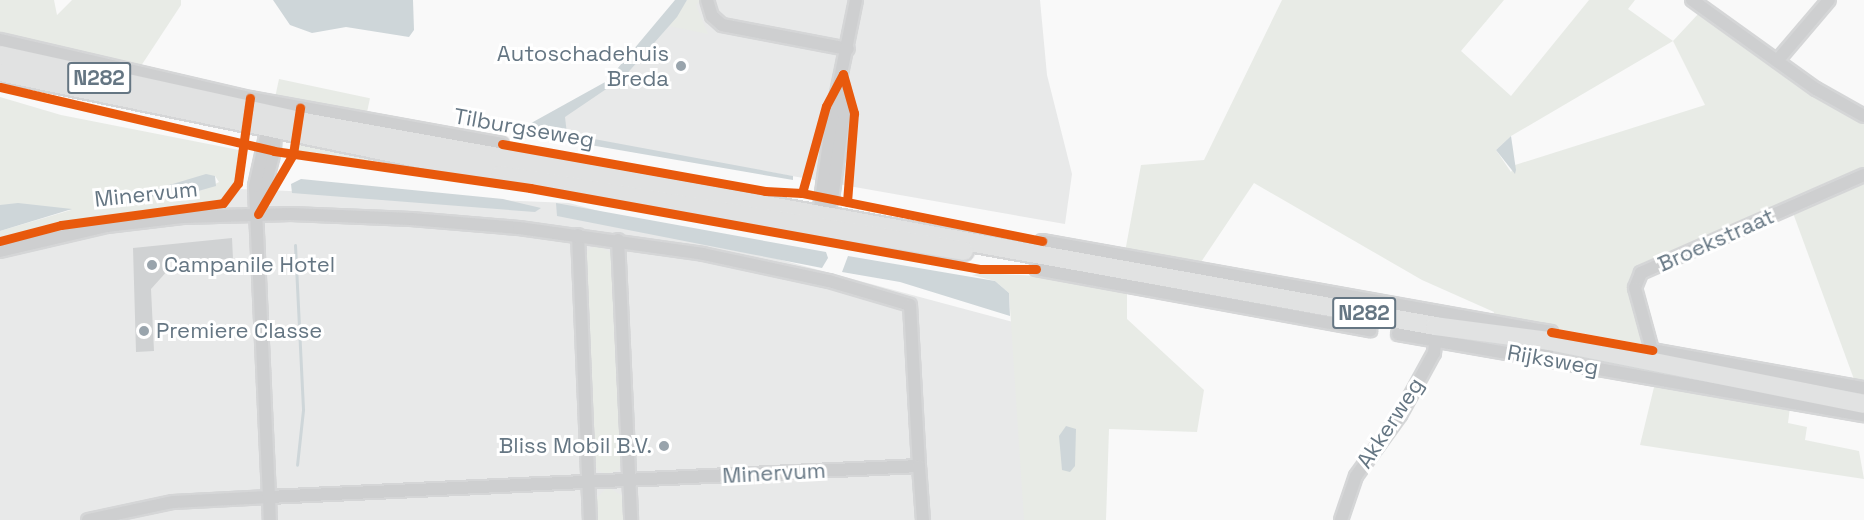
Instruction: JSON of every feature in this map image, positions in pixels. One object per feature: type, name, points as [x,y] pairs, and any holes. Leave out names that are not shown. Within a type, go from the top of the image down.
[{"type":"main road","name":"Tilburgseweg","points":[[0,55],[272,126]]},
{"type":"main road","name":"Tilburgseweg","points":[[0,72],[272,126],[1036,255]]},
{"type":"main road","name":"Rijksweg","points":[[1036,255],[1170,274],[1243,298],[1436,333],[1484,334],[1548,346],[1648,357],[1864,404]]},
{"type":"street","points":[[707,0],[712,16],[722,25],[848,49]]},
{"type":"street","points":[[822,219],[844,114],[843,74],[856,0]]},
{"type":"street","points":[[1692,0],[1776,62],[1864,116]]},
{"type":"street","points":[[1776,62],[1829,0]]},
{"type":"street","name":"Tilburgseweg","points":[[0,40],[250,98],[502,144]]},
{"type":"street","points":[[270,520],[255,186],[272,126]]},
{"type":"street","name":"Broekstraat","points":[[1648,357],[1635,288],[1641,273],[1864,175]]},
{"type":"street","name":"Minervum","points":[[0,251],[107,226],[258,214],[411,219],[618,240],[829,281],[910,305],[922,520]]},
{"type":"street","points":[[578,235],[590,520]]},
{"type":"street","points":[[618,240],[631,520]]},
{"type":"street","name":"Rijksweg","points":[[1036,255],[1243,298],[1370,330]]},
{"type":"street","name":"Rijksweg","points":[[1170,274],[1551,332],[1548,346]]},
{"type":"street","name":"Rijksweg","points":[[1398,334],[1436,333],[1864,415]]},
{"type":"street","name":"Akkerweg","points":[[1341,520],[1356,476],[1400,416],[1434,354],[1436,333]]},
{"type":"street","name":"Rijksweg","points":[[1648,357],[1864,388]]},
{"type":"street","name":"Minervum","points":[[88,520],[173,502],[919,466]]},
{"type":"shaded area","points":[[0,0],[54,0],[57,15],[72,0],[181,0],[181,5],[139,69],[0,38]]},
{"type":"shaded area","points":[[273,0],[413,0],[414,30],[409,37],[346,27],[312,33],[290,25]]},
{"type":"shaded area","points":[[675,0],[687,0],[677,17],[624,77],[565,117],[567,134],[793,176],[793,180],[532,135],[521,141],[524,127],[607,81]]},
{"type":"shaded area","points":[[687,0],[1040,0],[1047,75],[1072,174],[1065,224],[553,134],[556,120],[595,96],[681,13]]},
{"type":"shaded area","points":[[687,0],[701,0],[696,5],[708,34],[669,26]]},
{"type":"shaded area","points":[[1282,0],[1504,0],[1461,51],[1511,96],[1589,0],[1635,0],[1628,9],[1673,41],[1699,13],[1800,85],[1864,122],[1864,175],[1638,271],[1647,345],[1493,317],[1494,312],[1422,280],[1254,183],[1199,265],[1125,252],[1141,165],[1204,160]],"holes":[[[1673,41],[1705,105],[1515,165],[1511,172],[1496,150],[1511,136]]]},
{"type":"shaded area","points":[[279,79],[370,98],[366,117],[275,98]]},
{"type":"shaded area","points":[[0,97],[61,115],[239,150],[235,184],[217,204],[68,222],[0,239],[0,231],[71,210],[0,205]],"holes":[[[215,176],[219,182],[204,190],[129,198]]]},
{"type":"shaded area","points":[[1511,136],[1516,170],[1515,174],[1496,150]]},
{"type":"shaded area","points":[[297,141],[479,175],[414,170],[296,151]]},
{"type":"shaded area","points":[[206,174],[215,176],[216,186],[184,195],[126,198]]},
{"type":"shaded area","points":[[301,179],[503,199],[541,208],[535,212],[292,193],[291,184]]},
{"type":"shaded area","points":[[1864,182],[1864,384],[1855,382],[1793,213]]},
{"type":"shaded area","points":[[193,187],[569,203],[1013,322],[1025,520],[0,520],[0,244]]},
{"type":"shaded area","points":[[18,203],[72,209],[0,231],[0,205]]},
{"type":"shaded area","points":[[556,203],[826,252],[828,258],[822,268],[557,216]]},
{"type":"shaded area","points":[[597,245],[613,254],[623,453],[619,470],[607,474],[598,471],[592,460],[584,264],[587,251]]},
{"type":"shaded area","points":[[848,256],[995,281],[1009,293],[1010,316],[900,282],[842,272]]},
{"type":"shaded area","points":[[982,273],[1038,276],[1127,291],[1127,319],[1204,390],[1197,432],[1109,429],[1106,520],[1024,520],[1009,293],[995,281],[972,275]]},
{"type":"shaded area","points":[[1655,383],[1790,407],[1788,423],[1807,427],[1805,440],[1859,451],[1864,479],[1640,445]]},
{"type":"shaded area","points":[[1066,426],[1076,429],[1075,466],[1070,472],[1062,470],[1059,436]]},
{"type":"shaded area","points":[[608,487],[624,497],[627,520],[595,520],[595,499]]},
{"type":"building","name":"Campanile Hotel","points":[[232,238],[233,259],[169,261],[169,269],[151,289],[154,351],[136,352],[133,248]]},
{"type":"waterway","points":[[295,245],[303,410],[297,465]]},
{"type":"cycle path","points":[[843,74],[854,113],[847,202]]},
{"type":"cycle path","points":[[802,193],[826,106],[843,74]]},
{"type":"cycle path","points":[[0,87],[274,151],[530,188],[981,269],[1036,269]]},
{"type":"cycle path","points":[[0,241],[61,225],[223,203],[238,183],[250,98]]},
{"type":"cycle path","points":[[258,214],[293,154],[300,108]]},
{"type":"cycle path","points":[[502,144],[765,191],[802,193],[1042,241]]},
{"type":"cycle path","points":[[1551,332],[1652,350]]},
{"type":"place","name":"Autoschadehuis Breda","points":[[681,66]]},
{"type":"place","name":"Campanile Hotel","points":[[152,265]]},
{"type":"place","name":"Premiere Classe","points":[[144,331]]},
{"type":"place","name":"Bliss Mobil B.V.","points":[[664,446]]}]
